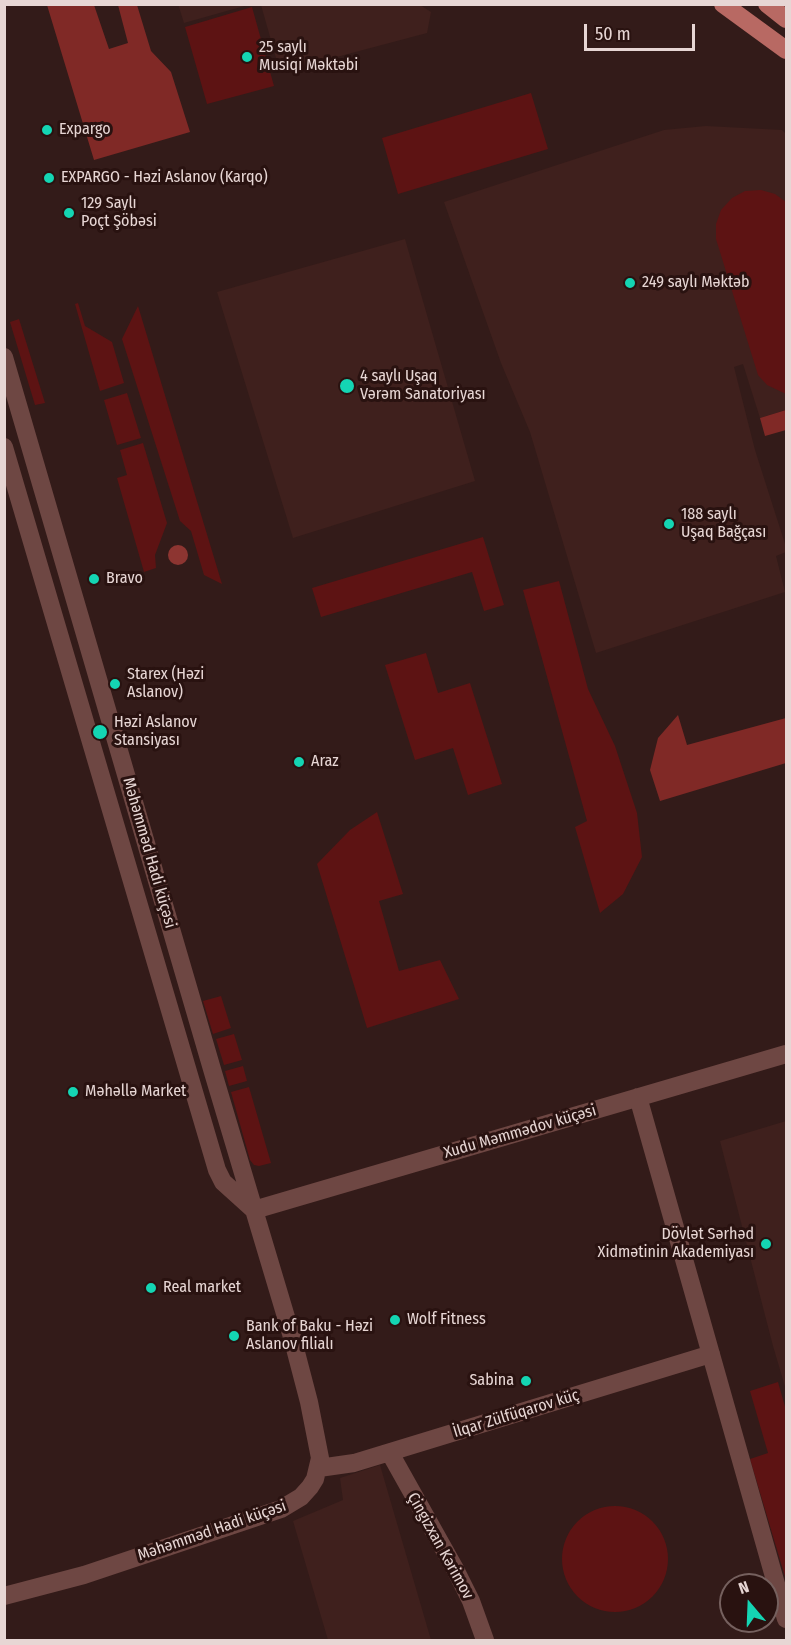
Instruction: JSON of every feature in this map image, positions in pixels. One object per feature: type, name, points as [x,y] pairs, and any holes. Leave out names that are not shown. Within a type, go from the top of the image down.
[{"type":"main road","points":[[723,4],[786,50]]},
{"type":"main road","points":[[767,4],[786,19]]},
{"type":"street","name":"Məhəmməd Hadi küçəsi","points":[[4,357],[308,1395],[318,1443],[319,1468],[315,1479],[301,1497],[281,1509],[84,1575],[4,1596]]},
{"type":"street","name":"Məhəmməd Hadi küçəsi","points":[[4,447],[217,1170],[223,1182],[254,1210]]},
{"type":"street","points":[[84,721],[108,715]]},
{"type":"street","name":"Xudu Məmmədov küçəsi","points":[[254,1210],[786,1054]]},
{"type":"street","points":[[638,1097],[786,1619]]},
{"type":"street","name":"İlqar Zülfüqarov küç","points":[[319,1468],[345,1465],[390,1453],[711,1354]]},
{"type":"street","name":"Çingizxan Kərimov","points":[[390,1453],[455,1569],[471,1601],[485,1641]]},
{"type":"shaded area","points":[[178,4],[248,4],[248,5],[184,23]]},
{"type":"shaded area","points":[[47,5],[94,5],[109,49],[128,43],[118,5],[137,5],[151,51],[171,72],[190,132],[94,160]]},
{"type":"shaded area","points":[[261,5],[420,5],[431,12],[427,33],[280,72]]},
{"type":"shaded area","points":[[252,7],[274,86],[207,104],[185,27]]},
{"type":"shaded area","points":[[531,93],[548,149],[398,194],[382,138]]},
{"type":"shaded area","name":"249 saylı Məktəb","points":[[706,126],[782,130],[786,134],[786,410],[760,418],[743,364],[734,367],[755,450],[786,547],[786,552],[776,556],[785,592],[596,653],[530,432],[501,363],[444,202],[664,130]]},
{"type":"shaded area","points":[[761,190],[775,194],[786,202],[786,394],[767,385],[758,375],[716,239],[716,224],[721,210],[732,198],[745,191]]},
{"type":"shaded area","name":"4 saylı Uşaq Vərəm Sanatoriyası","points":[[405,239],[475,481],[293,538],[217,292]]},
{"type":"shaded area","points":[[78,303],[85,326],[112,342],[124,383],[100,391],[75,304]]},
{"type":"shaded area","points":[[138,306],[222,584],[204,575],[191,531],[180,521],[122,339]]},
{"type":"shaded area","points":[[19,319],[45,403],[35,405],[10,322]]},
{"type":"shaded area","points":[[127,393],[141,438],[117,445],[104,400]]},
{"type":"shaded area","points":[[786,410],[786,430],[765,436],[760,418]]},
{"type":"shaded area","points":[[143,443],[167,523],[155,555],[156,568],[144,572],[117,478],[127,475],[120,450]]},
{"type":"shaded area","points":[[483,537],[504,605],[484,611],[472,572],[321,617],[312,588]]},
{"type":"shaded area","points":[[178,545],[185,548],[188,555],[185,562],[178,565],[171,562],[168,555],[171,548]]},
{"type":"shaded area","points":[[559,581],[588,689],[615,746],[637,813],[642,857],[623,894],[600,913],[575,827],[587,821],[523,590]]},
{"type":"shaded area","points":[[426,653],[438,693],[470,683],[502,784],[468,795],[453,748],[415,760],[385,665]]},
{"type":"shaded area","points":[[678,715],[687,745],[786,718],[786,763],[660,801],[650,770],[658,738]]},
{"type":"shaded area","points":[[377,812],[403,894],[379,901],[399,971],[440,960],[459,999],[367,1028],[317,864],[350,830]]},
{"type":"shaded area","points":[[221,996],[231,1028],[213,1034],[203,1001]]},
{"type":"shaded area","points":[[234,1034],[242,1060],[224,1065],[216,1039]]},
{"type":"shaded area","points":[[243,1066],[247,1081],[229,1086],[225,1071]]},
{"type":"shaded area","points":[[249,1087],[271,1163],[259,1166],[254,1165],[250,1160],[231,1092]]},
{"type":"shaded area","name":"Dövlət Sərhəd Xidmətinin Akademiyası","points":[[786,1121],[786,1390],[720,1141]]},
{"type":"shaded area","points":[[778,1382],[786,1410],[786,1580],[750,1459],[768,1453],[750,1391]]},
{"type":"shaded area","points":[[380,1465],[431,1640],[328,1640],[293,1521],[343,1500],[340,1478]]},
{"type":"shaded area","points":[[615,1506],[635,1510],[653,1521],[664,1539],[668,1559],[664,1579],[653,1597],[635,1608],[615,1612],[595,1608],[577,1597],[566,1579],[562,1559],[566,1539],[577,1521],[595,1510]]},
{"type":"place","name":"25 saylı Musiqi Məktəbi","points":[[247,57]]},
{"type":"place","name":"Expargo","points":[[47,130]]},
{"type":"place","name":"EXPARGO - Həzi Aslanov (Karqo)","points":[[49,178]]},
{"type":"place","name":"129 Saylı Poçt Şöbəsi","points":[[69,213]]},
{"type":"place","name":"249 saylı Məktəb","points":[[630,283]]},
{"type":"place","name":"4 saylı Uşaq Vərəm Sanatoriyası","points":[[347,386]]},
{"type":"place","name":"188 saylı Uşaq Bağçası","points":[[669,524]]},
{"type":"place","name":"Bravo","points":[[94,579]]},
{"type":"place","name":"Starex (Həzi Aslanov)","points":[[115,684]]},
{"type":"place","name":"Həzi Aslanov Stansiyası","points":[[100,732]]},
{"type":"place","name":"Araz","points":[[299,762]]},
{"type":"place","name":"Mәhәllә Market","points":[[73,1092]]},
{"type":"place","name":"Dövlət Sərhəd Xidmətinin Akademiyası","points":[[766,1244]]},
{"type":"place","name":"Real market","points":[[151,1288]]},
{"type":"place","name":"Wolf Fitness","points":[[395,1320]]},
{"type":"place","name":"Bank of Baku - Həzi Aslanov filialı","points":[[234,1336]]},
{"type":"place","name":"Sabina","points":[[526,1381]]}]
